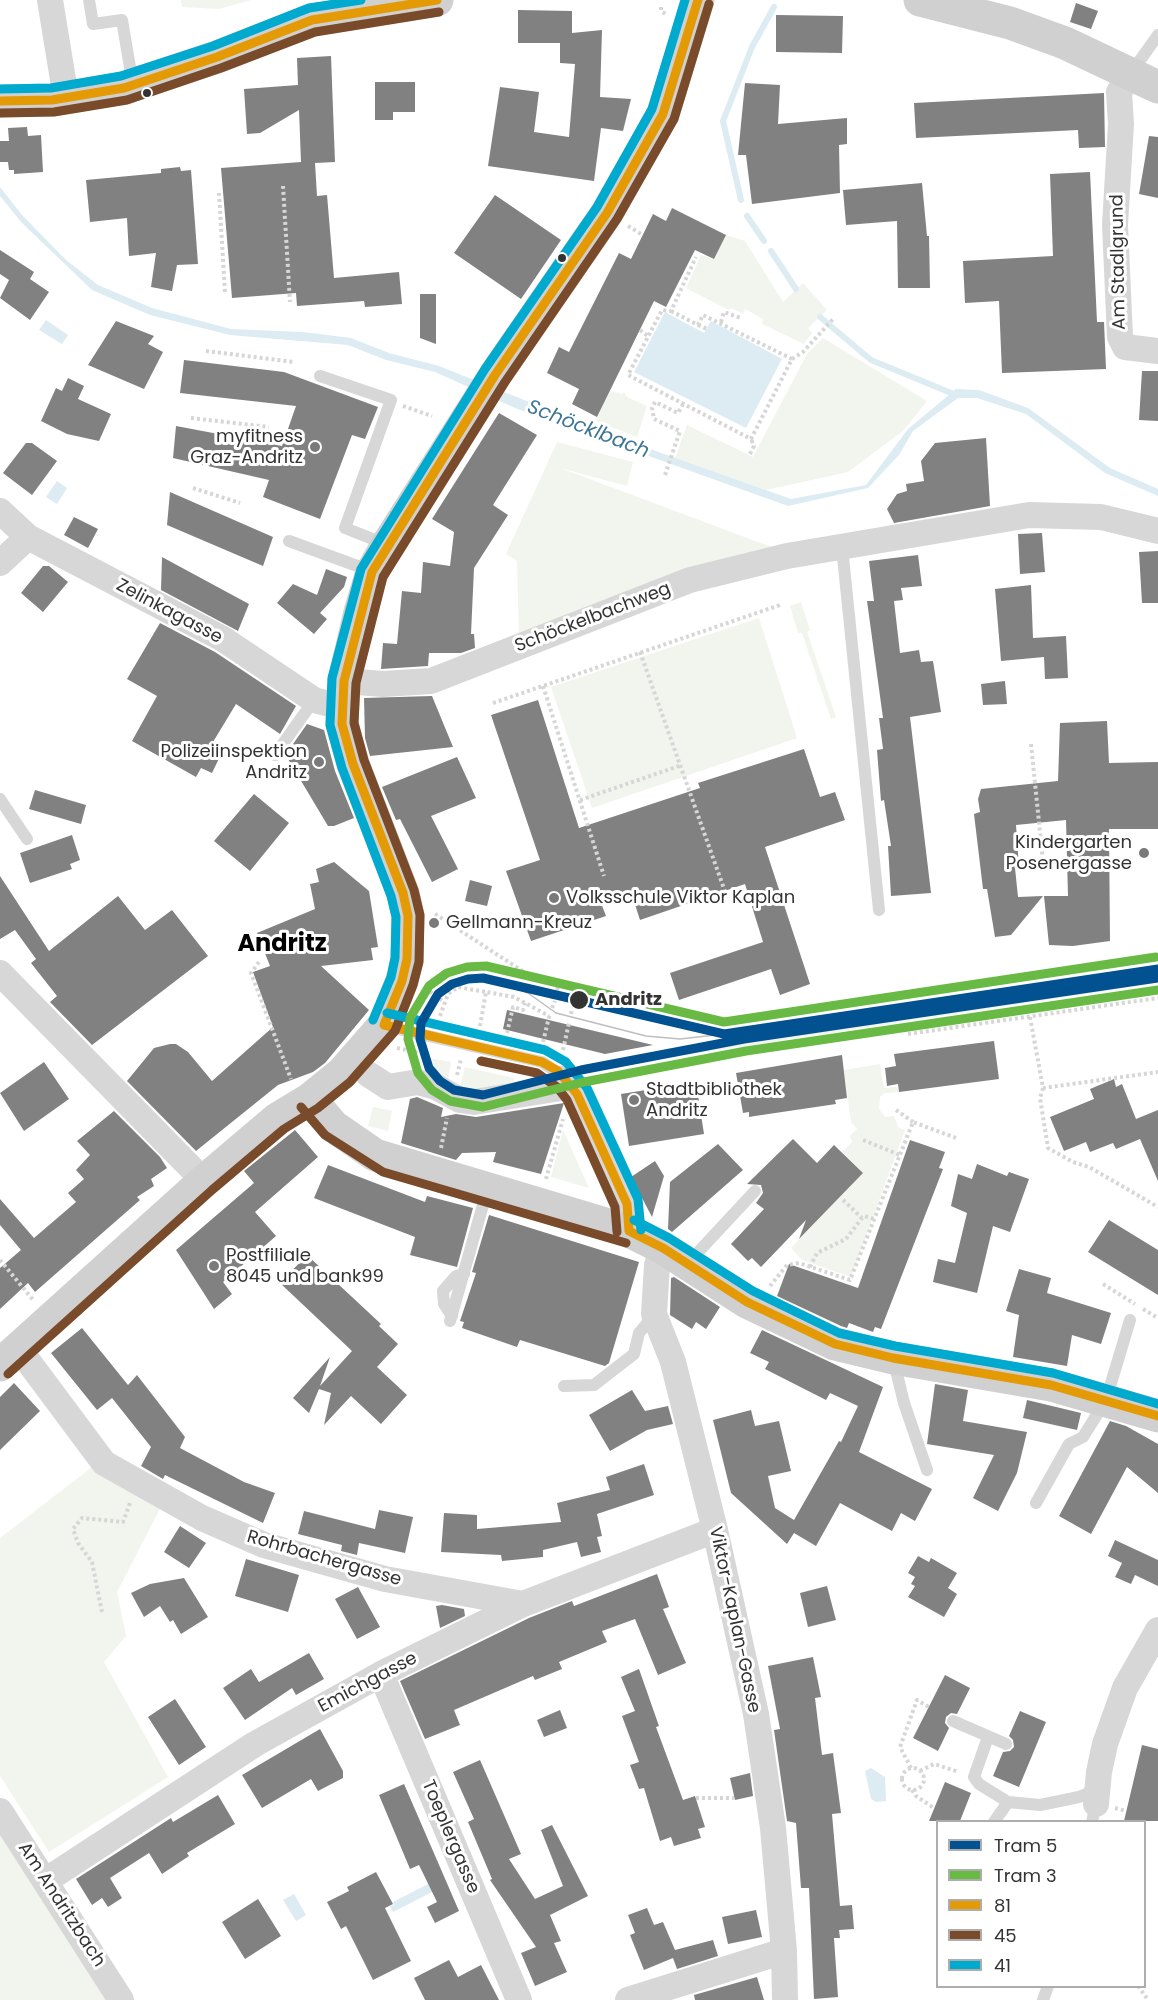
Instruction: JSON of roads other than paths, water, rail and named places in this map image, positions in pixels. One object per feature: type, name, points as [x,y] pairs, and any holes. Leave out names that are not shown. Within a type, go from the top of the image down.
[{"type":"street","points":[[50,0],[66,98]]},
{"type":"street","points":[[0,101],[66,98],[133,86],[312,20],[437,0]]},
{"type":"street","points":[[9,1357],[204,1181],[277,1119],[301,1089],[354,1062],[389,1036],[402,981],[417,941],[403,893],[350,752],[333,696],[380,558],[486,388],[607,213],[663,114],[698,0]]},
{"type":"street","points":[[920,0],[1010,23],[1065,43],[1144,80]]},
{"type":"street","name":"Am Stadlgrund","points":[[1144,80],[1119,95],[1121,124],[1115,225],[1120,337],[1125,347],[1158,351]]},
{"type":"street","name":"Zelinkagasse","points":[[0,511],[28,537],[333,696]]},
{"type":"street","name":"Schöckelbachweg","points":[[333,696],[383,684],[431,681],[690,580],[787,556],[1029,515],[1101,517],[1158,531]]},
{"type":"street","points":[[0,563],[28,537]]},
{"type":"street","points":[[0,973],[28,998],[204,1181]]},
{"type":"street","points":[[368,1074],[388,1087],[418,1082],[436,1087],[460,1100],[474,1102],[560,1085],[577,1094],[627,1204],[629,1231]]},
{"type":"street","points":[[301,1089],[333,1126],[375,1155],[629,1231],[675,1256],[747,1302],[835,1344],[893,1358],[1051,1385],[1158,1416]]},
{"type":"street","name":"Viktor-Kaplan-Gasse","points":[[675,1256],[657,1264],[654,1314],[673,1362],[715,1530],[756,1714],[773,1828],[784,1951],[785,2000]]},
{"type":"street","name":"Rohrbachergasse","points":[[9,1357],[104,1464],[202,1518],[264,1545],[385,1579],[523,1604]]},
{"type":"street","name":"Emichgasse","points":[[45,1881],[255,1744],[381,1674],[523,1604],[715,1530]]},
{"type":"street","points":[[1095,1805],[1105,1744],[1125,1688],[1158,1630]]},
{"type":"street","name":"Toeplergasse","points":[[381,1674],[519,2000]]},
{"type":"street","name":"Am Andritzbach","points":[[0,1811],[121,2000]]},
{"type":"street","points":[[628,2000],[784,1951]]},
{"type":"lane","points":[[89,0],[93,24],[122,20],[133,86]]},
{"type":"lane","points":[[1144,80],[1158,35]]},
{"type":"lane","points":[[320,376],[391,400],[345,528],[380,558]]},
{"type":"lane","points":[[289,541],[380,558]]},
{"type":"lane","points":[[842,547],[879,910]]},
{"type":"lane","points":[[275,755],[333,696]]},
{"type":"lane","points":[[0,799],[27,839]]},
{"type":"lane","points":[[389,1036],[542,1062],[560,1085]]},
{"type":"lane","points":[[451,1319],[444,1304],[444,1291],[456,1276],[464,1275],[488,1190]]},
{"type":"lane","points":[[675,1256],[755,1191]]},
{"type":"lane","points":[[564,1386],[594,1385],[634,1354],[639,1333],[654,1314]]},
{"type":"lane","points":[[1036,1503],[1069,1444],[1083,1437],[1106,1400],[1120,1369],[1130,1320]]},
{"type":"lane","points":[[893,1358],[904,1404],[927,1470]]},
{"type":"lane","points":[[953,1721],[1006,1744]]},
{"type":"lane","points":[[988,1737],[974,1777],[979,1784],[1008,1802],[1040,1805],[1079,1797],[1095,1805]]},
{"type":"lane","points":[[995,1820],[1008,1802]]},
{"type":"water","name":"Schöcklbach","points":[[0,187],[22,215],[66,260],[98,285],[152,308],[231,329],[303,332],[351,338],[389,353],[439,366],[622,439],[791,499],[866,485],[908,429],[956,389],[979,390],[1028,408],[1110,468],[1158,489],[1158,496],[1105,473],[1026,414],[977,398],[958,398],[913,431],[899,455],[868,488],[788,506],[515,408],[435,372],[386,360],[348,345],[230,335],[150,315],[92,290],[22,223],[0,196]]},
{"type":"water","points":[[665,312],[704,333],[711,321],[782,359],[746,428],[634,372]]},
{"type":"water","points":[[46,320],[68,335],[62,344],[39,330]]},
{"type":"water","points":[[57,481],[67,488],[57,504],[46,497]]},
{"type":"water","points":[[871,1768],[885,1777],[886,1801],[876,1802],[871,1799],[865,1771]]},
{"type":"water","points":[[430,1883],[434,1891],[393,1912],[390,1906],[394,1905],[393,1902]]},
{"type":"water","points":[[294,1894],[306,1915],[296,1921],[283,1900]]},
{"type":"waterway","points":[[741,200],[723,121],[752,47],[774,7]]},
{"type":"waterway","points":[[747,216],[764,241]]},
{"type":"waterway","points":[[771,251],[796,289]]},
{"type":"waterway","points":[[820,317],[871,360],[956,395]]},
{"type":"tram line","name":"3","points":[[1156,957],[724,1022],[486,966],[467,967],[447,973],[429,986],[410,1018],[408,1039],[418,1073],[432,1090],[450,1101],[483,1107],[584,1082],[746,1051],[1158,990]]},
{"type":"tram line","name":"5","points":[[1158,969],[724,1034],[483,978],[468,979],[452,984],[438,994],[421,1023],[420,1039],[429,1068],[440,1081],[454,1090],[483,1095],[581,1070],[744,1039],[1158,978]]},
{"type":"tram line","points":[[504,983],[528,993],[556,1013],[646,1036],[680,1039],[724,1034]]},
{"type":"place","name":"myfitness Graz-Andritz","points":[[315,447]]},
{"type":"place","name":"Polizeiinspektion Andritz","points":[[319,762]]},
{"type":"place","name":"Kindergarten Posenergasse","points":[[1144,853]]},
{"type":"place","name":"Volksschule Viktor Kaplan","points":[[554,898]]},
{"type":"place","name":"Gellmann-Kreuz","points":[[434,923]]},
{"type":"place","name":"Andritz","points":[[579,1000]]},
{"type":"place","name":"Stadtbibliothek Andritz","points":[[634,1100]]},
{"type":"place","name":"Postfiliale 8045 und bank99","points":[[214,1266]]},
{"type":"district","name":"Andritz","points":[[282,945]]}]
